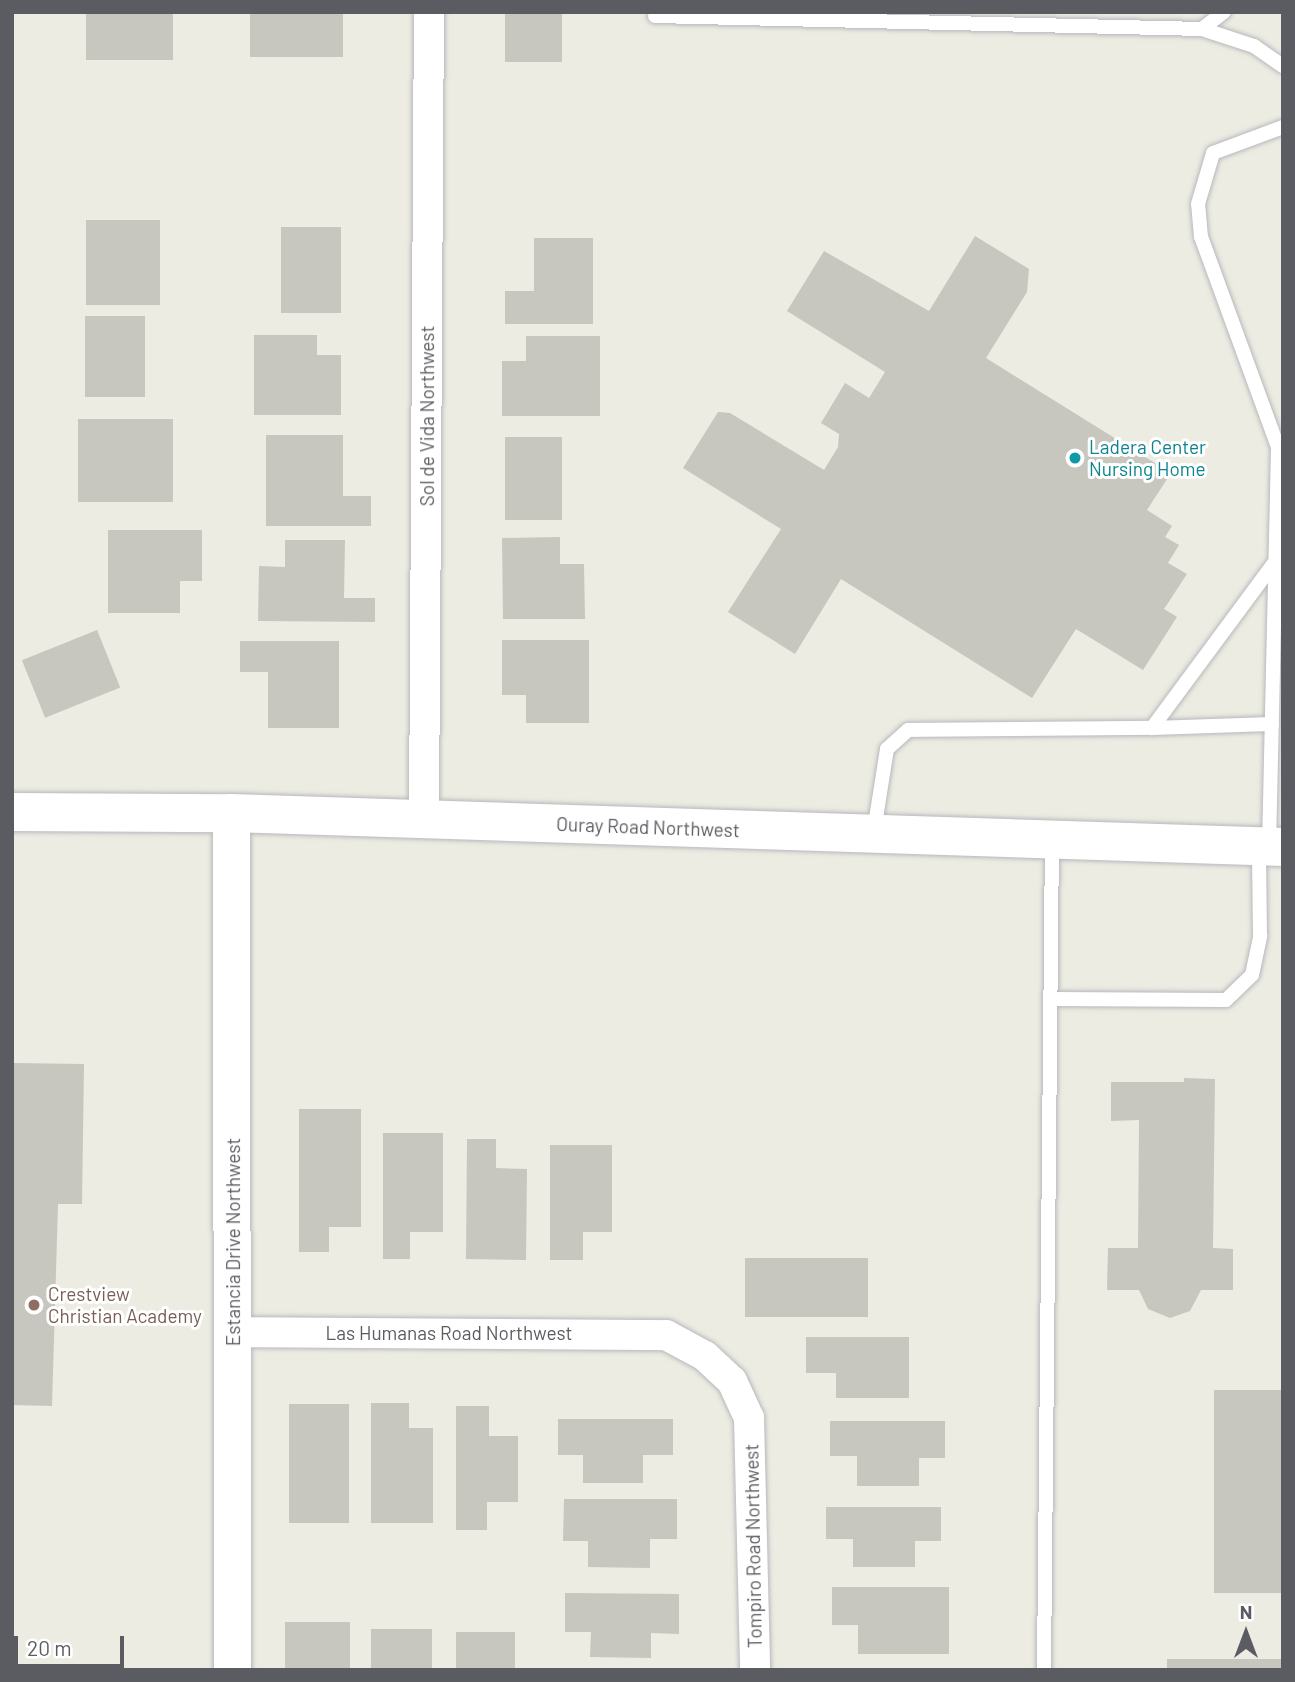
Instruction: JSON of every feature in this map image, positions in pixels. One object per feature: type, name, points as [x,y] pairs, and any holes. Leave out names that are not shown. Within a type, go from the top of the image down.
[{"type":"main road","name":"Ouray Road Northwest","points":[[12,812],[231,813],[1270,847]]},
{"type":"street","name":"Sol de Vida Northwest","points":[[424,820],[429,12]]},
{"type":"street","name":"Estancia Drive Northwest","points":[[231,813],[232,1670]]},
{"type":"street","name":"Las Humanas Road Northwest","points":[[233,1332],[666,1335]]},
{"type":"street","name":"Tompiro Road Northwest","points":[[666,1335],[705,1356],[732,1381],[749,1418],[755,1670]]},
{"type":"lane","points":[[1202,29],[1224,12]]},
{"type":"lane","points":[[655,16],[1008,19],[1202,29],[1254,46],[1283,66]]},
{"type":"lane","points":[[1052,999],[1226,1000],[1252,975],[1260,936],[1270,847],[1275,562],[1280,487],[1278,447],[1200,237],[1198,204],[1213,153],[1283,127]]},
{"type":"lane","points":[[1152,728],[1275,562]]},
{"type":"lane","points":[[874,834],[887,749],[908,730],[1272,724]]},
{"type":"lane","points":[[1044,1670],[1052,840]]},
{"type":"building","points":[[86,12],[173,12],[173,60],[86,60]]},
{"type":"building","points":[[250,12],[343,12],[343,57],[250,57]]},
{"type":"building","points":[[505,12],[562,12],[562,62],[505,62]]},
{"type":"building","points":[[86,220],[160,220],[160,305],[86,305]]},
{"type":"building","points":[[281,227],[341,227],[341,313],[281,313]]},
{"type":"building","name":"Ladera Center Nursing Home","points":[[975,236],[1029,269],[1027,292],[986,358],[1171,473],[1147,510],[1172,526],[1165,537],[1179,545],[1168,563],[1187,574],[1164,609],[1177,617],[1143,670],[1076,629],[1032,698],[841,579],[795,654],[728,612],[781,529],[683,468],[718,412],[730,413],[824,470],[838,447],[839,434],[821,423],[845,383],[869,398],[885,372],[787,311],[824,251],[929,311]]},
{"type":"building","points":[[534,238],[593,238],[593,324],[505,324],[505,291],[534,291]]},
{"type":"building","points":[[85,316],[145,316],[145,397],[85,397]]},
{"type":"building","points":[[254,335],[317,335],[317,355],[341,355],[341,415],[254,415]]},
{"type":"building","points":[[526,336],[600,336],[600,416],[502,416],[502,361],[526,361]]},
{"type":"building","points":[[78,419],[173,419],[173,502],[78,502]]},
{"type":"building","points":[[266,435],[343,435],[343,496],[371,496],[371,526],[266,526]]},
{"type":"building","points":[[505,437],[562,437],[562,520],[505,520]]},
{"type":"building","points":[[108,530],[202,530],[202,581],[180,581],[180,613],[108,613]]},
{"type":"building","points":[[560,537],[560,564],[584,564],[585,619],[503,619],[502,538]]},
{"type":"building","points":[[285,540],[345,540],[344,598],[375,598],[375,622],[258,621],[259,566],[285,567]]},
{"type":"building","points":[[97,630],[120,687],[45,718],[22,660]]},
{"type":"building","points":[[502,640],[589,640],[589,723],[526,723],[526,695],[502,695]]},
{"type":"building","points":[[240,641],[339,641],[339,728],[268,728],[268,672],[240,672]]},
{"type":"building","name":"Crestview Christian Academy","points":[[12,1063],[84,1064],[82,1204],[58,1204],[52,1406],[12,1405]]},
{"type":"building","points":[[1184,1078],[1215,1079],[1213,1248],[1233,1249],[1233,1290],[1201,1290],[1190,1311],[1170,1318],[1148,1309],[1139,1290],[1107,1290],[1108,1248],[1138,1248],[1139,1120],[1111,1121],[1111,1082],[1184,1082]]},
{"type":"building","points":[[299,1109],[361,1109],[361,1227],[329,1227],[329,1252],[299,1252]]},
{"type":"building","points":[[383,1133],[443,1133],[443,1232],[410,1232],[410,1259],[383,1259]]},
{"type":"building","points":[[467,1139],[496,1139],[496,1168],[527,1169],[526,1260],[466,1259]]},
{"type":"building","points":[[550,1145],[612,1145],[612,1232],[583,1232],[583,1260],[550,1260]]},
{"type":"building","points":[[745,1258],[868,1258],[868,1317],[745,1317]]},
{"type":"building","points":[[806,1337],[909,1337],[909,1398],[836,1398],[836,1373],[806,1373]]},
{"type":"building","points":[[1214,1390],[1283,1390],[1283,1593],[1214,1593]]},
{"type":"building","points":[[371,1403],[409,1403],[409,1428],[433,1428],[433,1523],[371,1523]]},
{"type":"building","points":[[289,1404],[349,1404],[349,1523],[289,1523]]},
{"type":"building","points":[[456,1406],[489,1406],[489,1436],[518,1436],[518,1502],[487,1502],[487,1530],[456,1530]]},
{"type":"building","points":[[558,1419],[673,1419],[673,1455],[643,1455],[643,1483],[583,1483],[583,1455],[558,1455]]},
{"type":"building","points":[[830,1421],[945,1421],[945,1458],[919,1458],[919,1486],[857,1486],[857,1456],[830,1456]]},
{"type":"building","points":[[564,1499],[677,1499],[677,1539],[650,1539],[650,1568],[588,1567],[588,1541],[563,1541]]},
{"type":"building","points":[[826,1507],[941,1507],[941,1541],[915,1541],[915,1567],[853,1567],[853,1539],[826,1539]]},
{"type":"building","points":[[832,1587],[949,1587],[949,1654],[858,1654],[858,1625],[832,1625]]},
{"type":"building","points":[[565,1593],[679,1594],[679,1634],[651,1633],[651,1658],[590,1657],[591,1632],[565,1632]]},
{"type":"building","points":[[285,1622],[350,1622],[350,1670],[285,1670]]},
{"type":"building","points":[[371,1629],[432,1629],[432,1670],[371,1670]]},
{"type":"building","points":[[456,1632],[515,1632],[515,1670],[456,1670]]},
{"type":"building","points":[[1167,1659],[1283,1659],[1283,1670],[1167,1670]]},
{"type":"place","name":"Ladera Center Nursing Home","points":[[1075,458]]},
{"type":"place","name":"Crestview Christian Academy","points":[[34,1305]]}]
